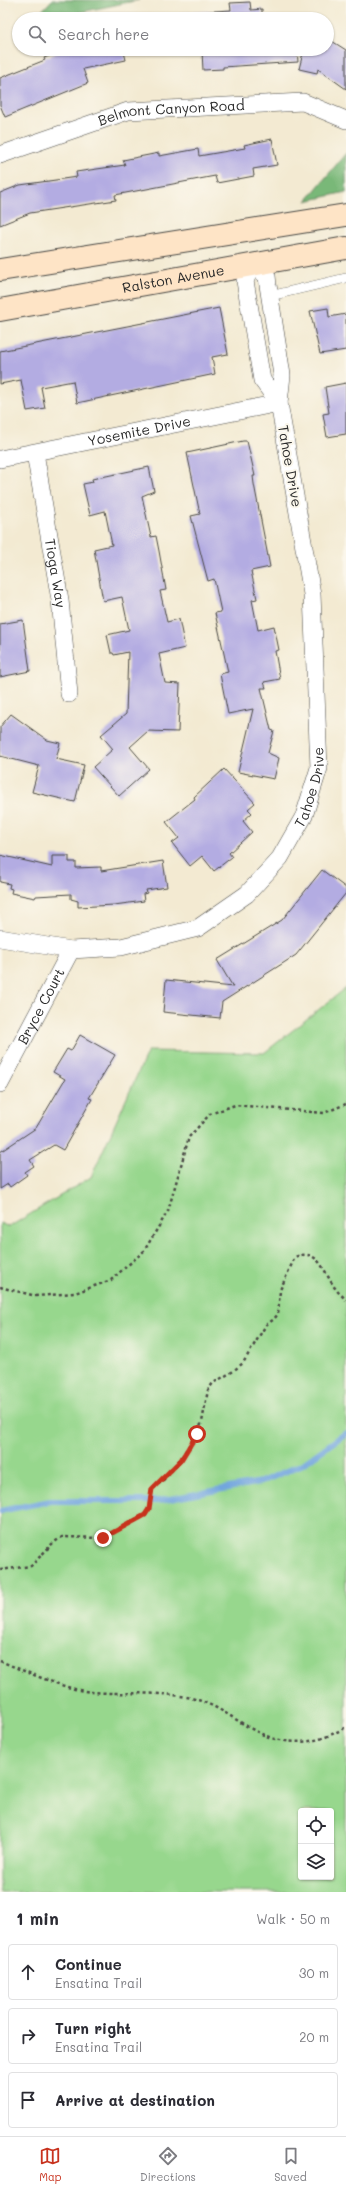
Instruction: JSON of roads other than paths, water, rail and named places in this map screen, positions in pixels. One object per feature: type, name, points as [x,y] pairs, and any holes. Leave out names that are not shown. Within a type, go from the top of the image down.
[{"type":"main road","points":[[0,270],[346,215]]},
{"type":"main road","points":[[246,232],[252,265]]},
{"type":"main road","name":"Ralston Avenue","points":[[0,310],[346,248]]},
{"type":"street","name":"Belmont Canyon Road","points":[[0,155],[128,111],[304,102],[346,120]]},
{"type":"street","name":"Tahoe Drive","points":[[0,938],[71,950],[121,947],[198,928],[248,894],[280,858],[304,816],[319,768],[312,594],[279,404],[282,375],[270,296],[266,276],[252,265],[244,281],[262,380],[279,404]]},
{"type":"street","name":"Yosemite Drive","points":[[0,460],[279,404]]},
{"type":"street","name":"Tioga Way","points":[[35,453],[60,600],[68,694]]},
{"type":"street","name":"Bryce Court","points":[[0,1084],[71,950]]},
{"type":"lane","points":[[270,296],[346,278]]},
{"type":"waterway","points":[[0,1511],[50,1501],[159,1501],[261,1482],[303,1464],[346,1433]]}]
